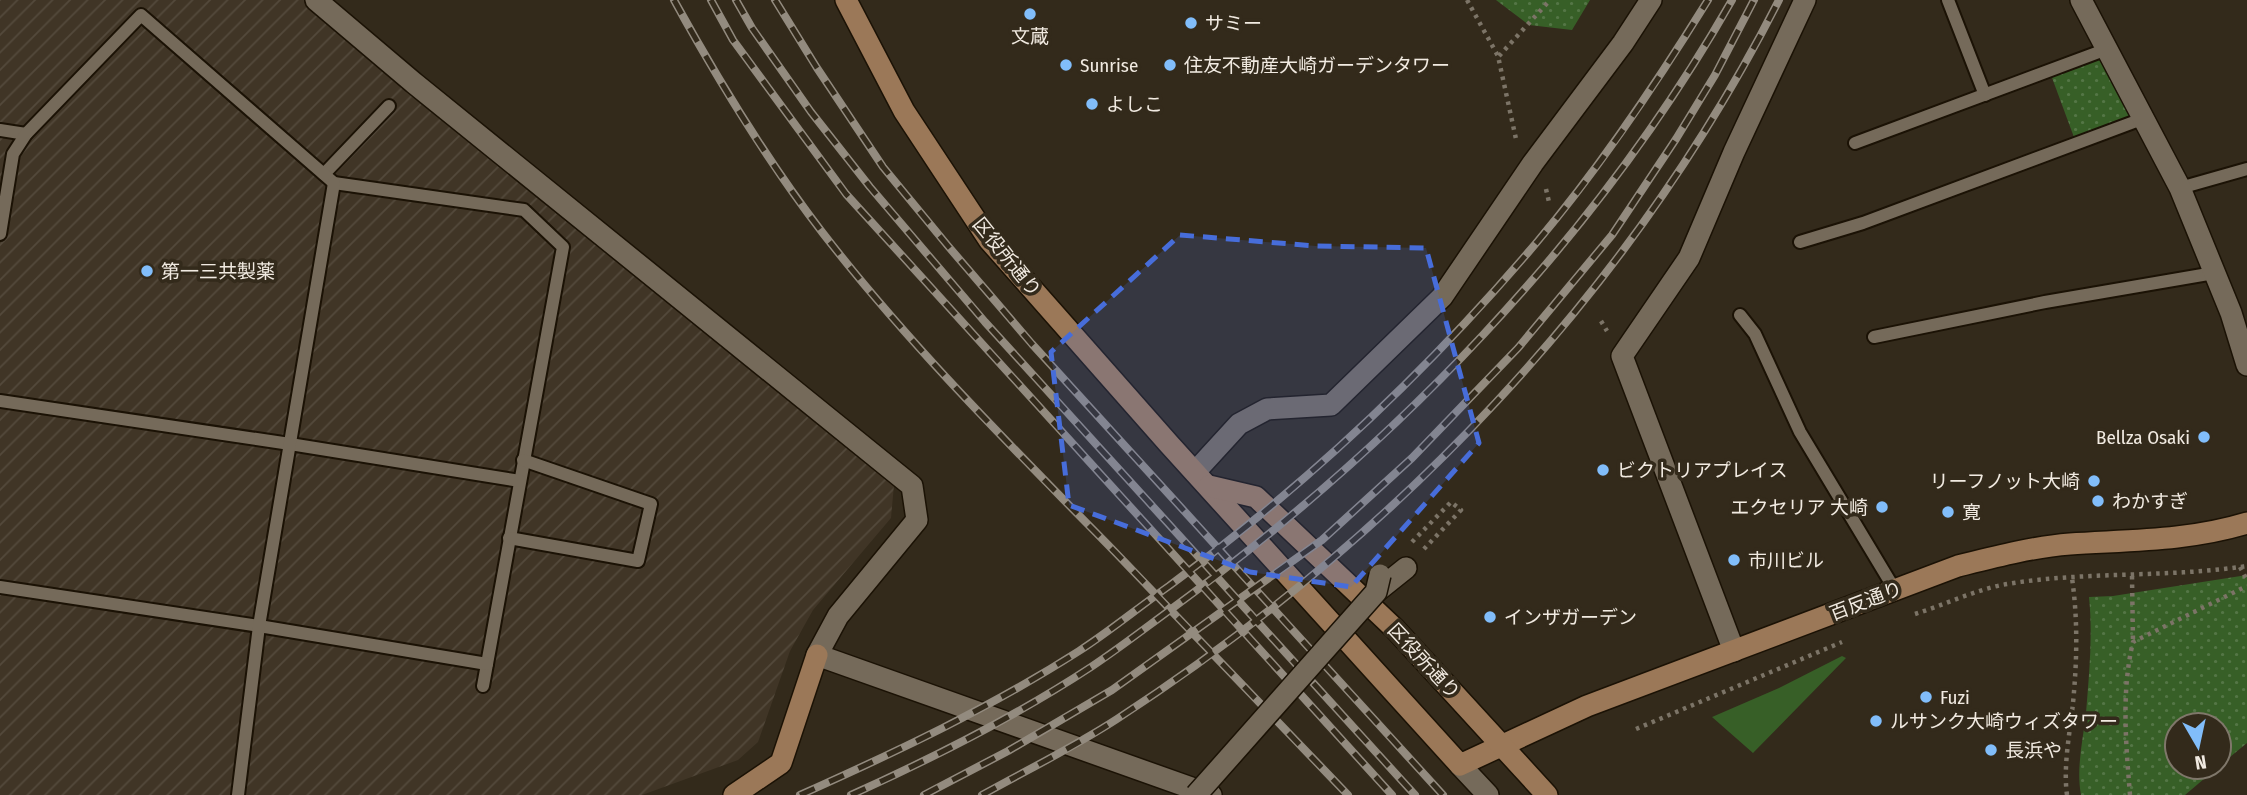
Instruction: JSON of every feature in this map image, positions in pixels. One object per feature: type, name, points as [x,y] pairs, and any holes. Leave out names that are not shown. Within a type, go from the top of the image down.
[{"type":"street","points":[[316,0],[467,127],[912,486],[916,520],[838,616],[817,655],[781,763],[734,795]]},
{"type":"street","name":"区役所通り","points":[[846,0],[904,111],[989,240],[1460,765]]},
{"type":"street","points":[[1202,479],[1239,424],[1267,409],[1331,405],[1442,297],[1533,163],[1623,43],[1651,0]]},
{"type":"street","points":[[1734,651],[1622,356],[1689,258],[1734,152],[1804,4],[1824,0]]},
{"type":"street","points":[[2081,0],[2180,188],[2231,313],[2247,365]]},
{"type":"street","name":"区役所通り","points":[[1202,479],[1256,497],[1395,629],[1547,795]]},
{"type":"street","name":"百反通り","points":[[1460,765],[1587,706],[1958,566],[2005,554],[2067,544],[2208,534],[2247,523]]},
{"type":"street","points":[[1196,795],[1378,583],[1406,568]]},
{"type":"street","points":[[817,655],[1212,795]]},
{"type":"street","points":[[1460,765],[1488,795]]},
{"type":"lane","points":[[1948,0],[1985,95]]},
{"type":"lane","points":[[0,233],[13,154],[26,134],[141,15],[329,178],[524,210],[562,247],[483,686]]},
{"type":"lane","points":[[1855,143],[2106,49]]},
{"type":"lane","points":[[238,795],[259,626],[290,444],[329,178],[389,106]]},
{"type":"lane","points":[[1800,242],[1863,223],[2142,119]]},
{"type":"lane","points":[[0,130],[26,134]]},
{"type":"lane","points":[[2180,188],[2247,169]]},
{"type":"lane","points":[[1874,337],[2045,302],[2214,274]]},
{"type":"lane","points":[[1740,315],[1755,334],[1800,432],[1895,590]]},
{"type":"lane","points":[[0,401],[520,481]]},
{"type":"lane","points":[[509,538],[638,562],[651,503],[523,460]]},
{"type":"lane","points":[[0,587],[486,664]]},
{"type":"path","points":[[1467,0],[1498,57],[1517,141]]},
{"type":"path","points":[[1498,57],[1550,0]]},
{"type":"path","points":[[1378,583],[1451,502],[1461,510],[1421,551]]},
{"type":"path","points":[[1909,616],[2005,584],[2247,566]]},
{"type":"path","points":[[2240,567],[2247,580]]},
{"type":"path","points":[[2130,795],[2125,704],[2128,662],[2133,642],[2132,576]]},
{"type":"path","points":[[2067,795],[2067,745],[2076,673],[2077,637],[2072,578]]},
{"type":"path","points":[[2133,642],[2247,586]]},
{"type":"path","points":[[1636,729],[1853,637]]},
{"type":"highlighted area","points":[[1180,235],[1316,246],[1426,248],[1479,443],[1351,587],[1250,572],[1069,505],[1051,352]]},
{"type":"shaded area","points":[[0,0],[305,0],[418,102],[894,485],[891,518],[813,610],[790,651],[758,742],[738,760],[642,795],[0,795]]},
{"type":"green space","points":[[1496,0],[1590,0],[1572,30],[1529,25]]},
{"type":"green space","points":[[2104,56],[2132,119],[2075,140],[2051,75]]},
{"type":"green space","points":[[2247,575],[2247,743],[2233,754],[2233,711],[2163,711],[2163,781],[2202,781],[2185,795],[2081,795],[2080,764],[2090,655],[2089,597],[2113,596]]},
{"type":"green space","points":[[1842,656],[1846,658],[1753,753],[1712,717],[1779,688]]},
{"type":"railway","points":[[674,0],[762,148],[822,232],[856,274],[926,356],[1000,435],[1348,795]]},
{"type":"railway","points":[[711,0],[733,40],[846,194],[1392,795]]},
{"type":"railway","points":[[736,0],[752,28],[811,112],[870,187],[985,322],[1415,795]]},
{"type":"railway","points":[[775,0],[883,167],[948,246],[1032,344],[1443,795]]},
{"type":"railway","points":[[800,795],[942,728],[1011,692],[1079,651],[1219,548],[1316,467],[1409,381],[1537,242],[1627,124],[1708,0]]},
{"type":"railway","points":[[851,795],[973,736],[1091,667],[1253,547],[1333,480],[1410,409],[1483,335],[1553,256],[1617,174],[1677,89],[1732,0]]},
{"type":"railway","points":[[924,795],[1008,751],[1112,690],[1322,540],[1412,458],[1518,348],[1612,235],[1715,75],[1754,0]]},
{"type":"railway","points":[[982,795],[1101,729],[1219,648],[1316,572],[1409,490],[1496,403],[1576,310],[1651,212],[1719,108],[1779,0]]},
{"type":"place","name":"文蔵","points":[[1030,14]]},
{"type":"place","name":"サミー","points":[[1191,23]]},
{"type":"place","name":"Sunrise","points":[[1066,65]]},
{"type":"place","name":"住友不動産大崎ガーデンタワー","points":[[1170,65]]},
{"type":"place","name":"よしこ","points":[[1092,104]]},
{"type":"place","name":"第一三共製薬","points":[[147,271]]},
{"type":"place","name":"Bellza Osaki","points":[[2204,437]]},
{"type":"place","name":"ビクトリアプレイス","points":[[1603,470]]},
{"type":"place","name":"リーフノット大崎","points":[[2094,481]]},
{"type":"place","name":"わかすぎ","points":[[2098,501]]},
{"type":"place","name":"エクセリア 大崎","points":[[1882,507]]},
{"type":"place","name":"寛","points":[[1948,512]]},
{"type":"place","name":"市川ビル","points":[[1734,560]]},
{"type":"place","name":"インザガーデン","points":[[1490,617]]},
{"type":"place","name":"Fuzi","points":[[1926,697]]},
{"type":"place","name":"ルサンク大崎ウィズタワー","points":[[1876,721]]},
{"type":"place","name":"長浜や","points":[[1991,750]]}]
